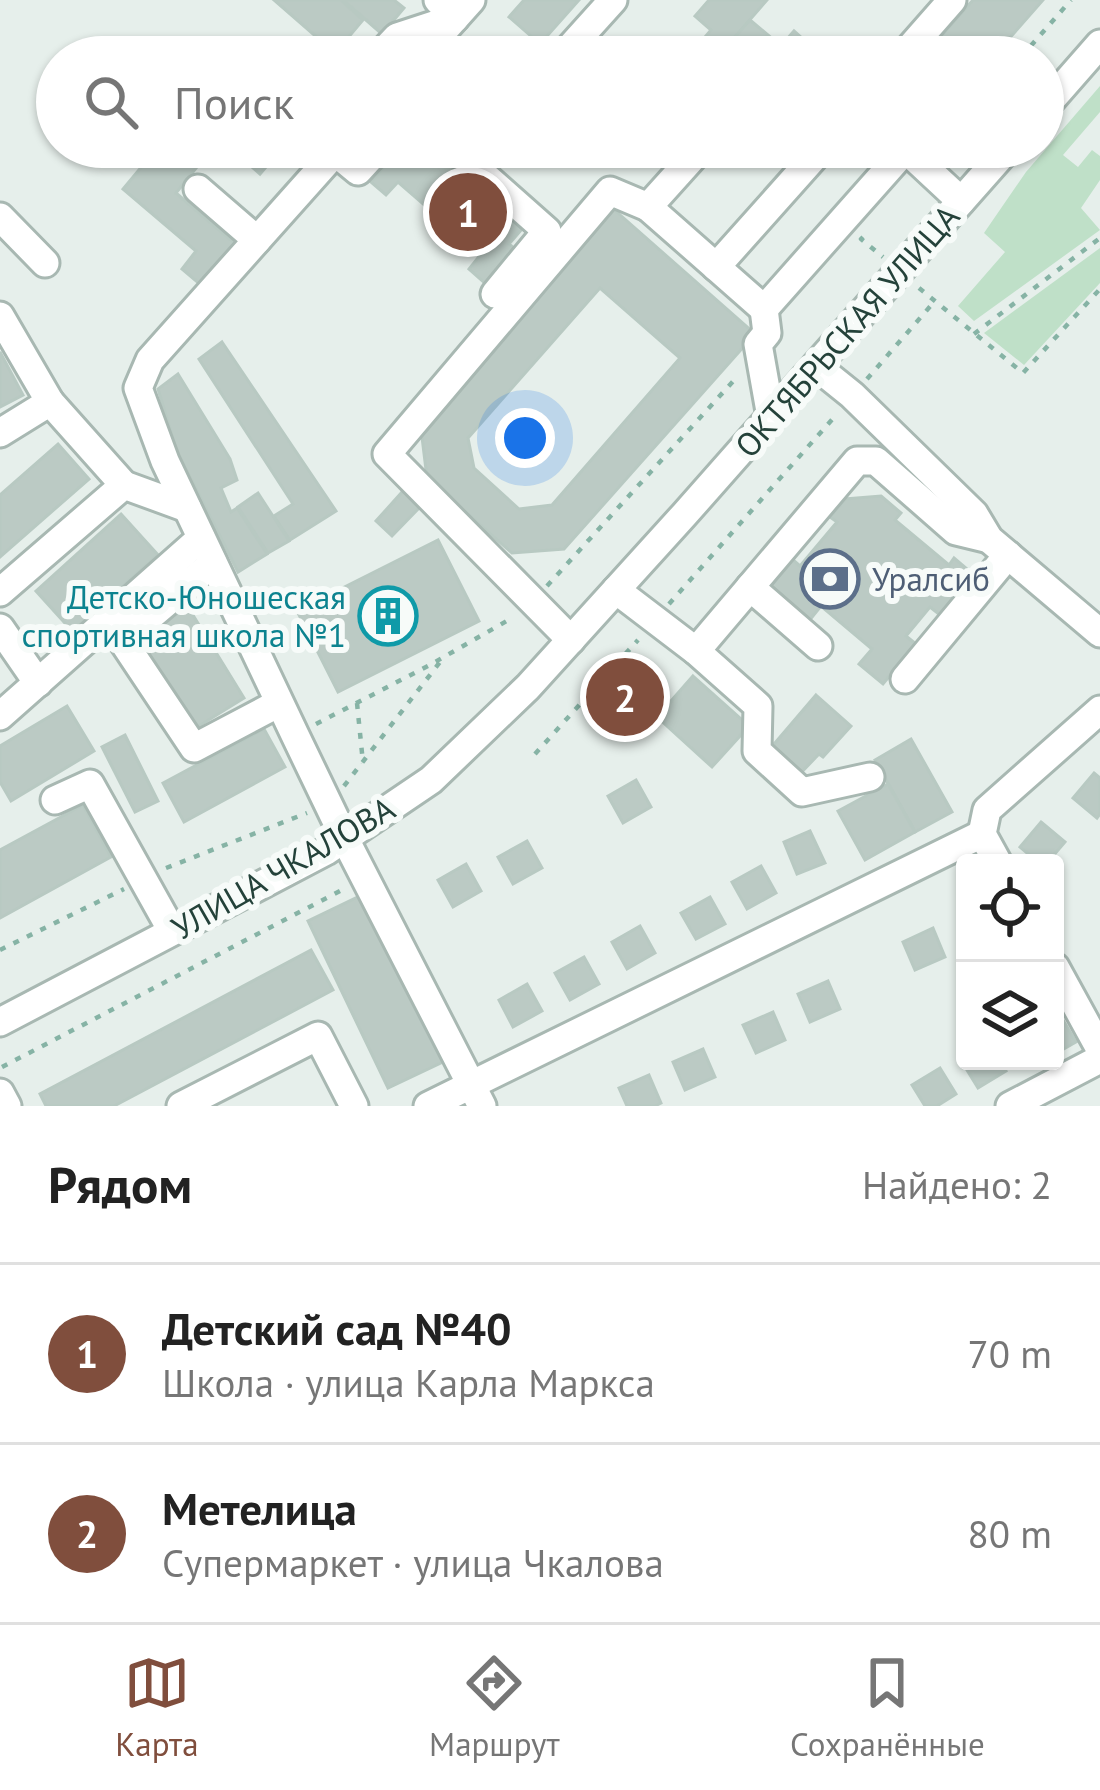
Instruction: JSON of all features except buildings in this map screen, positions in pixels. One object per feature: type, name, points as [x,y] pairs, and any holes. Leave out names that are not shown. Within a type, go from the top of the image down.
[{"type":"street","points":[[581,36],[613,0]]},
{"type":"street","points":[[920,36],[952,0]]},
{"type":"street","points":[[399,36],[455,6]]},
{"type":"street","points":[[434,36],[455,6]]},
{"type":"street","points":[[1064,85],[1100,44]]},
{"type":"street","points":[[321,168],[150,360],[139,388],[165,461],[279,703],[477,1095]]},
{"type":"street","points":[[476,168],[547,231],[495,294]]},
{"type":"street","points":[[648,207],[683,168]]},
{"type":"street","points":[[716,267],[801,168]]},
{"type":"street","points":[[764,310],[887,168]]},
{"type":"street","points":[[926,168],[961,201]]},
{"type":"street","name":"ОКТЯБРЬСКАЯ УЛИЦА","points":[[684,515],[990,168]]},
{"type":"street","points":[[198,189],[257,240]]},
{"type":"street","points":[[571,640],[387,454],[610,191],[648,207],[764,310],[766,333],[758,344],[771,417]]},
{"type":"street","points":[[0,217],[45,263]]},
{"type":"street","points":[[0,316],[50,402],[124,485],[187,508]]},
{"type":"street","points":[[816,366],[974,514],[999,547],[1100,633]]},
{"type":"street","points":[[0,433],[50,402]]},
{"type":"street","points":[[695,651],[856,461],[876,461],[956,531],[999,547]]},
{"type":"street","points":[[0,592],[124,485]]},
{"type":"street","name":"УЛИЦА ЧКАЛОВА","points":[[0,1022],[345,839],[431,780],[528,687],[684,515]]},
{"type":"street","points":[[905,679],[999,547]]},
{"type":"street","points":[[0,716],[207,550]]},
{"type":"street","points":[[207,550],[122,640],[194,748],[279,703]]},
{"type":"street","points":[[750,587],[818,646]]},
{"type":"street","points":[[616,590],[758,706],[757,752],[802,792],[870,777]]},
{"type":"street","points":[[0,628],[38,683]]},
{"type":"street","points":[[993,854],[982,834],[987,810],[1100,710]]},
{"type":"street","points":[[55,800],[90,784],[172,932]]},
{"type":"street","points":[[428,1106],[477,1095],[982,834]]},
{"type":"street","points":[[1010,1106],[1099,1046],[1064,983]]},
{"type":"street","points":[[181,1106],[319,1036],[354,1106]]},
{"type":"street","points":[[0,1093],[7,1106]]},
{"type":"path","points":[[1039,36],[1071,0]]},
{"type":"path","points":[[974,334],[1100,238]]},
{"type":"path","points":[[947,312],[1023,373],[1100,290]]},
{"type":"path","points":[[535,754],[934,302]]},
{"type":"path","points":[[295,735],[508,621],[556,577],[760,352]]},
{"type":"path","points":[[0,950],[143,880],[328,804],[444,657]]},
{"type":"path","points":[[357,704],[363,763]]},
{"type":"path","points":[[0,1068],[346,888]]},
{"type":"green space","points":[[1100,86],[1100,112],[1064,154],[1064,128]]},
{"type":"green space","points":[[1092,150],[1100,156],[1100,180],[1081,208],[1100,230],[974,321],[958,306],[1005,252],[984,233],[1029,168],[1064,168],[1064,156],[1078,167]]},
{"type":"green space","points":[[1100,248],[1100,283],[1024,365],[984,333]]},
{"type":"place","name":"Детский сад №40","points":[[468,212]]},
{"type":"place","name":"Уралсиб","points":[[830,579]]},
{"type":"place","name":"Детско-Юношеская спортивная школа №1","points":[[388,616]]},
{"type":"place","name":"Метелица","points":[[625,697]]}]
